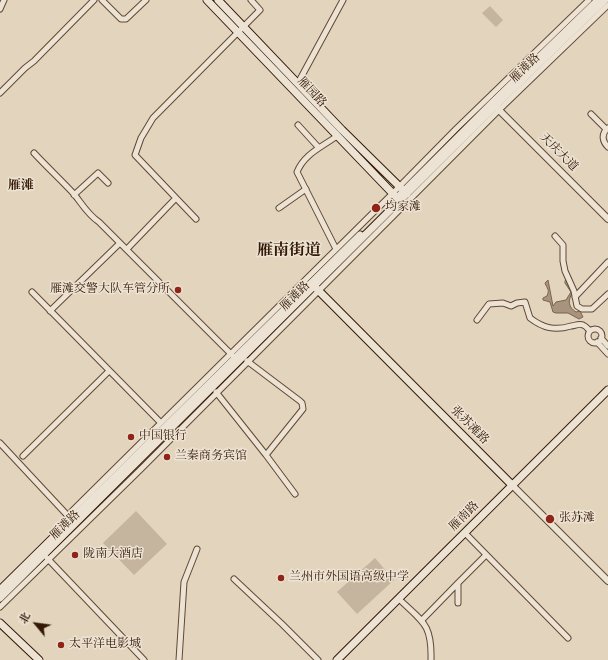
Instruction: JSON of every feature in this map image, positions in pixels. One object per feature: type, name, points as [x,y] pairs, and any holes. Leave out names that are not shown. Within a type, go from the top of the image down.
[{"type":"main road","name":"雁园路","points":[[207,0],[398,200]]},
{"type":"main road","name":"雁园路","points":[[218,0],[342,130],[404,190]]},
{"type":"main road","name":"雁滩路","points":[[495,106],[598,0]]},
{"type":"main road","name":"雁滩路","points":[[0,598],[46,557],[72,519],[172,416],[313,285],[398,200],[404,190],[495,106],[605,0]]},
{"type":"main road","name":"张苏滩路","points":[[313,285],[512,485]]},
{"type":"main road","name":"雁滩路","points":[[0,590],[234,358]]},
{"type":"main road","name":"雁南路","points":[[337,660],[608,390]]},
{"type":"main road","points":[[0,622],[39,660]]},
{"type":"street","points":[[0,9],[4,0]]},
{"type":"street","points":[[0,93],[94,0]]},
{"type":"street","points":[[102,0],[121,19],[126,19],[146,0]]},
{"type":"street","points":[[196,219],[135,155],[141,138],[152,118],[260,10],[251,0]]},
{"type":"street","points":[[298,84],[343,0]]},
{"type":"street","name":"雁滩路","points":[[313,285],[336,249],[398,200],[404,190],[456,129],[589,0]]},
{"type":"street","name":"雁滩路","points":[[0,607],[46,557],[142,468],[247,361],[313,285],[398,200],[495,106],[608,4]]},
{"type":"street","name":"天庆大道","points":[[495,106],[608,219]]},
{"type":"street","points":[[591,114],[607,128],[603,136],[603,140],[608,147]]},
{"type":"street","points":[[298,125],[319,148]]},
{"type":"street","points":[[336,136],[314,150],[299,166],[297,172],[336,249]]},
{"type":"street","points":[[34,154],[74,195],[93,218],[127,249],[234,358]]},
{"type":"street","points":[[74,195],[98,172],[108,183]]},
{"type":"street","points":[[279,208],[306,189]]},
{"type":"street","points":[[127,249],[176,198]]},
{"type":"street","points":[[556,236],[563,245],[563,261],[565,271],[574,291],[577,306],[587,310],[592,310],[608,294]]},
{"type":"street","points":[[50,311],[120,243]]},
{"type":"street","points":[[575,297],[608,262]]},
{"type":"street","points":[[32,292],[160,422]]},
{"type":"street","points":[[477,320],[484,308],[489,304],[503,303],[511,306],[517,303],[525,302],[530,318],[542,326],[551,329],[561,329],[580,324],[585,326],[590,331]]},
{"type":"street","points":[[590,331],[597,329],[601,333],[599,340],[608,354]]},
{"type":"street","points":[[590,331],[588,336],[590,341],[595,342],[599,340]]},
{"type":"street","points":[[599,340],[608,346]]},
{"type":"street","points":[[247,361],[300,401],[303,406],[303,409],[266,455]]},
{"type":"street","points":[[23,456],[109,371]]},
{"type":"street","points":[[216,392],[295,494]]},
{"type":"street","name":"雁滩路","points":[[72,519],[160,422],[172,416]]},
{"type":"street","points":[[0,443],[72,519]]},
{"type":"street","name":"张苏滩路","points":[[512,485],[608,581]]},
{"type":"street","points":[[465,533],[568,638]]},
{"type":"street","points":[[179,660],[184,582],[197,549]]},
{"type":"street","points":[[422,620],[486,555]]},
{"type":"street","points":[[46,557],[144,660]]},
{"type":"street","points":[[234,580],[282,624],[318,660]]},
{"type":"street","points":[[458,583],[458,603]]},
{"type":"street","points":[[399,599],[422,620],[430,633],[431,660]]},
{"type":"shaded area","points":[[490,6],[503,20],[496,27],[482,13]]},
{"type":"shaded area","points":[[566,279],[568,279],[572,293],[569,301],[570,306],[576,312],[580,311],[583,317],[579,319],[568,313],[553,312],[550,302],[543,300],[543,298],[548,294],[548,289],[545,283],[548,280],[553,306],[556,302],[566,300],[571,292],[565,283]]},
{"type":"shaded area","points":[[136,511],[167,544],[134,575],[103,543]]},
{"type":"shaded area","points":[[375,558],[394,580],[357,614],[337,592]]},
{"type":"place","name":"均家滩","points":[[376,208]]},
{"type":"place","name":"雁滩交警大队车管分所","points":[[178,290]]},
{"type":"place","name":"中国银行","points":[[131,437]]},
{"type":"place","name":"兰秦商务宾馆","points":[[167,457]]},
{"type":"place","name":"张苏滩","points":[[550,519]]},
{"type":"place","name":"陇南大酒店","points":[[75,555]]},
{"type":"place","name":"兰州市外国语高级中学","points":[[281,578]]},
{"type":"place","name":"太平洋电影城","points":[[61,645]]},
{"type":"district","name":"雁滩","points":[[21,187]]},
{"type":"district","name":"雁南街道","points":[[289,252]]}]
